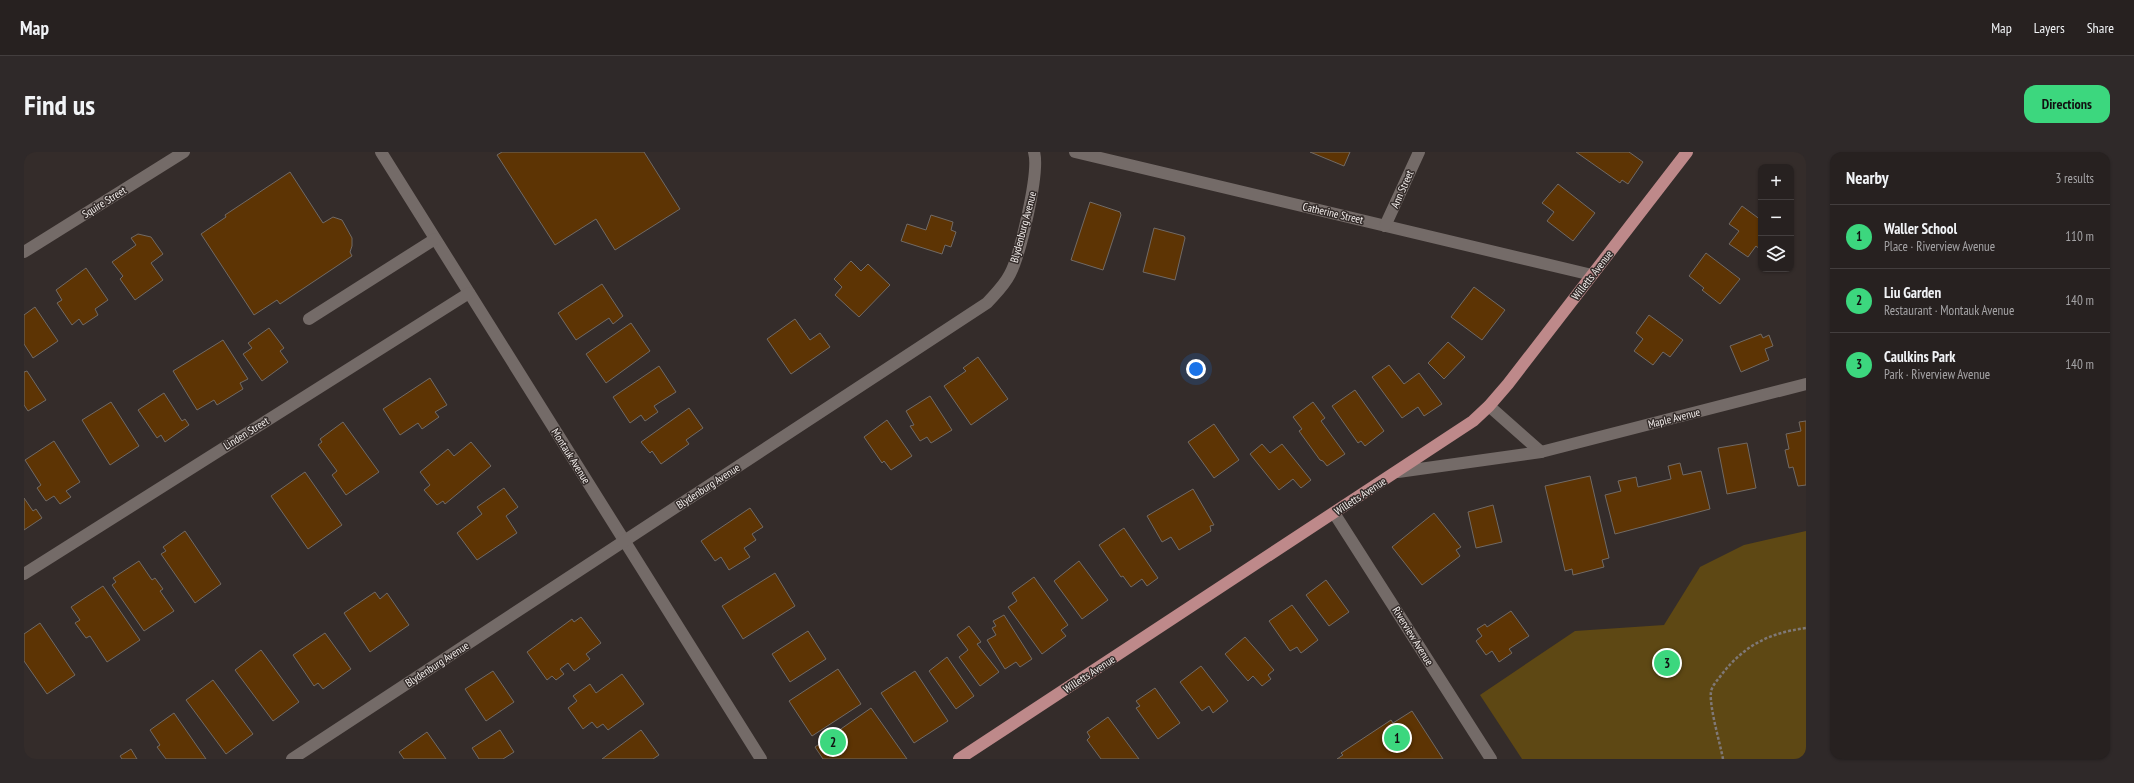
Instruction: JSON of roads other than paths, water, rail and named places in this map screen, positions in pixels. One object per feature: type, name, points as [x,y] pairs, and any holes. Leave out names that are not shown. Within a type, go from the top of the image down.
[{"type":"main road","name":"Willetts Avenue","points":[[959,759],[1459,432],[1489,406],[1687,152]]},
{"type":"street","name":"Squire Street","points":[[24,252],[184,152]]},
{"type":"street","name":"Montauk Avenue","points":[[381,152],[761,759]]},
{"type":"street","name":"Blydenburg Avenue","points":[[292,759],[987,303],[1004,284],[1017,256],[1035,180],[1036,167],[1034,152]]},
{"type":"street","name":"Catherine Street","points":[[1075,152],[1592,275]]},
{"type":"street","name":"Ann Street","points":[[1385,226],[1418,152]]},
{"type":"street","points":[[308,319],[435,239]]},
{"type":"street","name":"Linden Street","points":[[24,574],[469,293]]},
{"type":"street","name":"Maple Avenue","points":[[1398,472],[1541,452],[1806,384]]},
{"type":"street","points":[[1489,406],[1541,452]]},
{"type":"street","name":"Riverview Avenue","points":[[1334,513],[1491,759]]},
{"type":"place","name":"Caulkins Park","points":[[1667,663]]},
{"type":"place","name":"Waller School","points":[[1397,738]]},
{"type":"place","name":"Liu Garden","points":[[833,742]]}]
